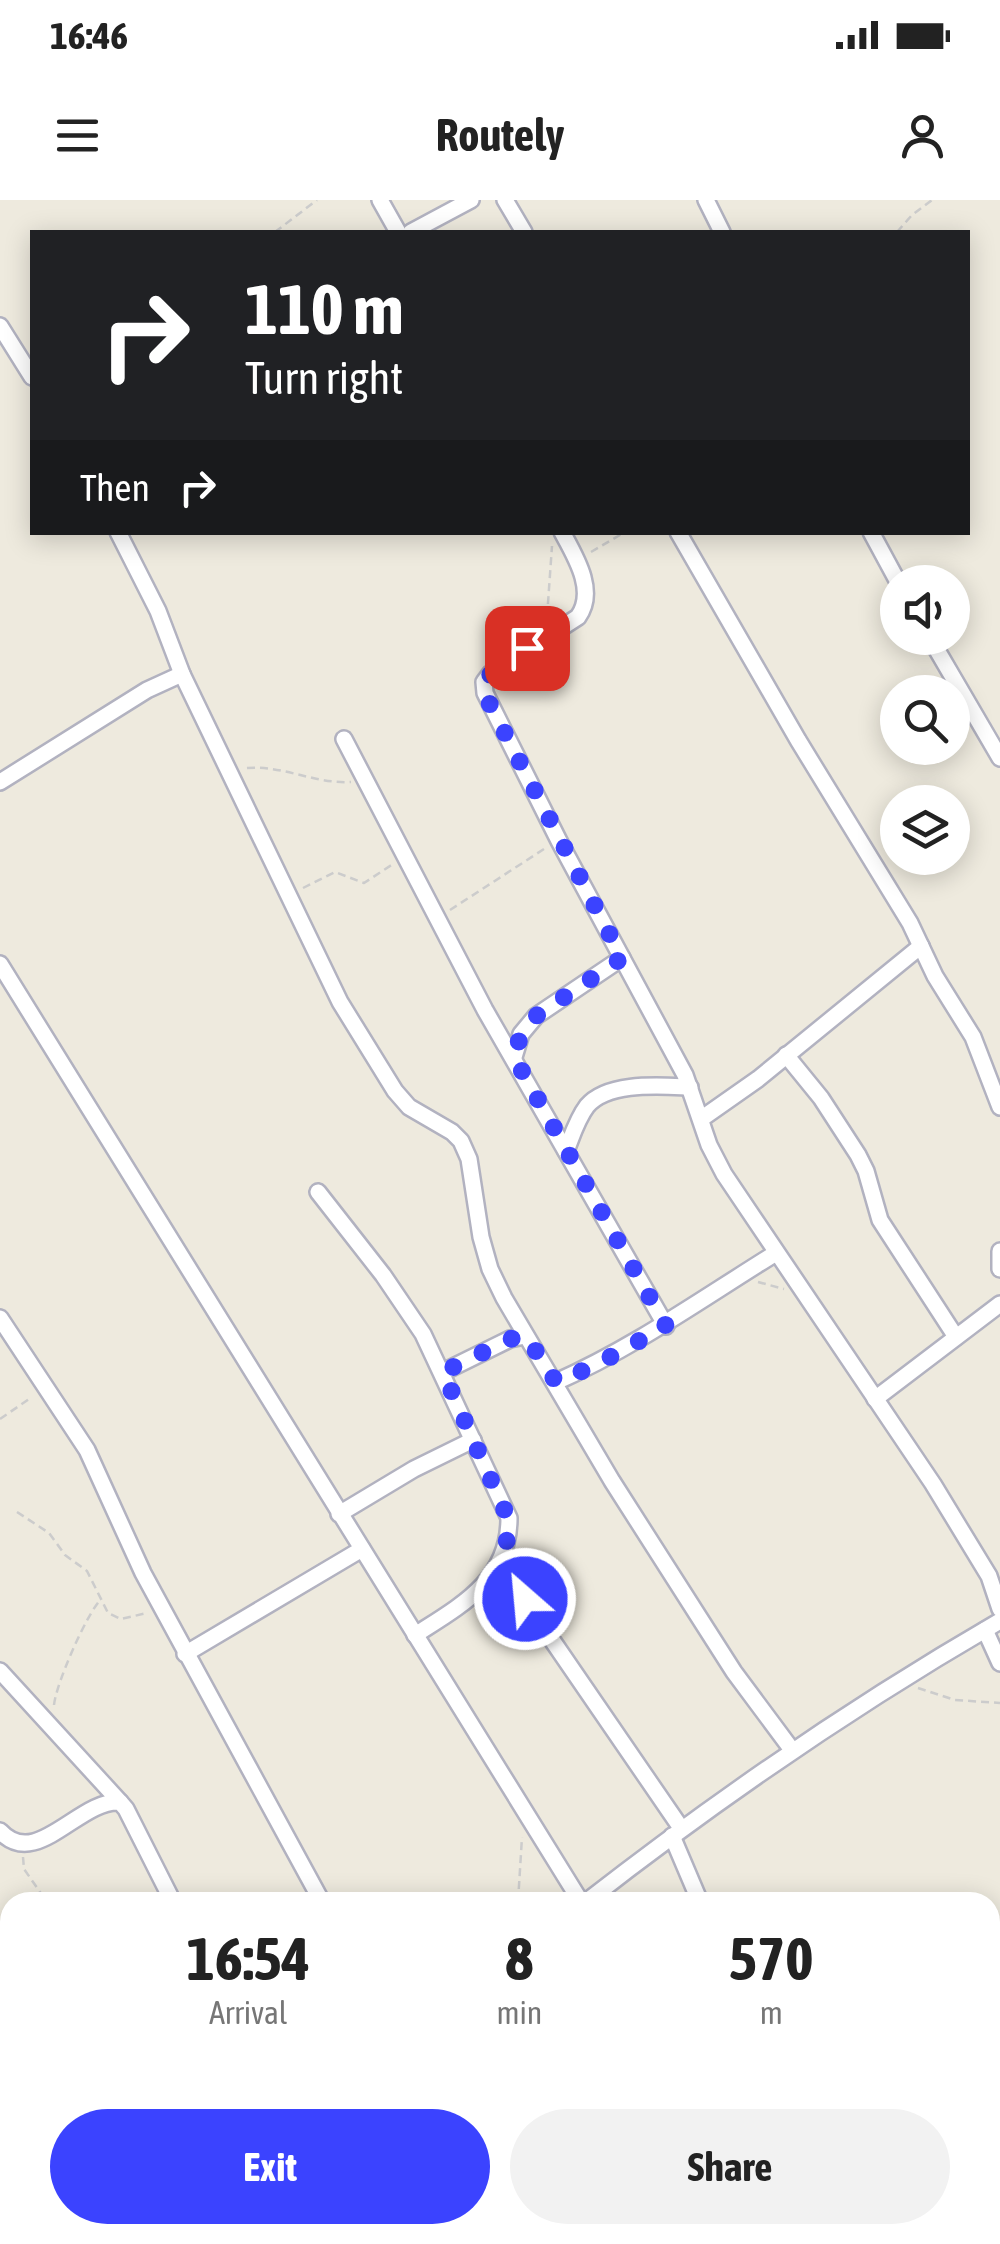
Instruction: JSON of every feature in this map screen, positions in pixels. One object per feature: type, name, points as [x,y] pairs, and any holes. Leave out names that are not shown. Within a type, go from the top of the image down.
[{"type":"street","points":[[380,200],[397,230]]},
{"type":"street","points":[[414,230],[471,200]]},
{"type":"street","points":[[505,200],[523,230]]},
{"type":"street","points":[[706,200],[721,230]]},
{"type":"street","points":[[0,326],[30,374]]},
{"type":"street","points":[[120,535],[340,1002],[409,1108],[461,1141],[469,1159],[480,1237],[490,1269],[526,1336],[705,1627],[792,1750]]},
{"type":"street","points":[[560,535],[577,560],[584,585],[584,609],[490,674],[484,688],[559,841],[690,1087],[724,1174],[995,1576],[1000,1609]]},
{"type":"street","points":[[680,535],[973,1038],[1000,1107]]},
{"type":"street","points":[[873,535],[889,565]]},
{"type":"street","points":[[940,655],[1000,758]]},
{"type":"street","points":[[0,782],[130,700],[182,674]]},
{"type":"street","points":[[344,740],[476,994],[666,1326]]},
{"type":"street","points":[[701,1120],[921,946]]},
{"type":"street","points":[[514,1057],[521,1034],[536,1016],[622,958]]},
{"type":"street","points":[[0,964],[577,1892]]},
{"type":"street","points":[[786,1054],[858,1155],[866,1170],[874,1210],[956,1337]]},
{"type":"street","points":[[566,1151],[586,1108],[602,1096],[650,1087],[690,1087]]},
{"type":"street","points":[[318,1192],[399,1298],[443,1372],[508,1518],[502,1558],[489,1582],[472,1598],[415,1635]]},
{"type":"street","points":[[1000,1252],[1000,1269]]},
{"type":"street","points":[[556,1382],[666,1326],[776,1253]]},
{"type":"street","points":[[876,1399],[1000,1304]]},
{"type":"street","points":[[0,1318],[95,1464],[185,1654],[316,1892]]},
{"type":"street","points":[[443,1372],[510,1339],[526,1336]]},
{"type":"street","points":[[340,1514],[414,1469],[473,1440]]},
{"type":"street","points":[[185,1654],[362,1550]]},
{"type":"street","points":[[502,1558],[676,1832],[697,1892]]},
{"type":"street","points":[[597,1892],[792,1750],[1000,1622]]},
{"type":"street","points":[[985,1630],[1000,1663]]},
{"type":"street","points":[[0,1672],[126,1809],[168,1892]]},
{"type":"street","points":[[0,1830],[8,1839],[26,1843],[50,1836],[97,1804],[120,1802]]},
{"type":"path","points":[[278,230],[317,200]]},
{"type":"path","points":[[899,230],[932,200]]},
{"type":"path","points":[[544,639],[558,535]]},
{"type":"path","points":[[577,560],[620,535]]},
{"type":"path","points":[[229,768],[275,767],[296,776],[368,783]]},
{"type":"path","points":[[432,908],[448,911],[559,841]]},
{"type":"path","points":[[289,896],[329,872],[364,882],[394,864],[409,861]]},
{"type":"path","points":[[736,1278],[804,1295]]},
{"type":"path","points":[[0,1419],[46,1387]]},
{"type":"path","points":[[17,1512],[49,1532],[65,1556],[87,1571],[108,1613],[121,1619],[163,1610]]},
{"type":"path","points":[[56,1732],[56,1689],[64,1679],[90,1613],[101,1599]]},
{"type":"path","points":[[899,1681],[955,1700],[1000,1703]]},
{"type":"path","points":[[519,1892],[524,1811]]},
{"type":"path","points":[[26,1843],[24,1869],[40,1892]]},
{"type":"route","points":[[525,1599],[502,1558],[508,1518],[443,1372],[510,1339],[526,1336],[556,1382],[666,1326],[514,1057],[529,1022],[622,958],[484,693],[484,682],[490,674],[527,648]]}]
